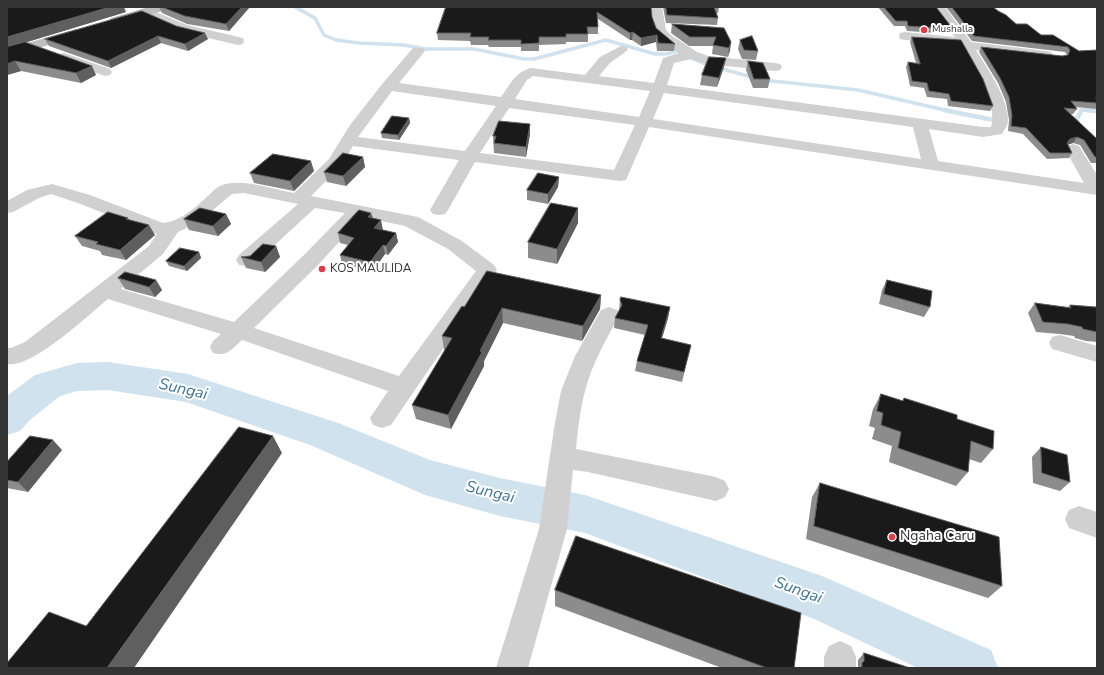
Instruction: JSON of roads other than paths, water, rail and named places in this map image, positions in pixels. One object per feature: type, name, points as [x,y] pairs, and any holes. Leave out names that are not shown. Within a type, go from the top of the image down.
[{"type":"main road","points":[[103,25],[162,7]]},
{"type":"main road","points":[[7,53],[88,29]]},
{"type":"street","points":[[656,7],[660,31],[666,38],[692,55],[706,60],[774,67]]},
{"type":"street","points":[[439,210],[470,156],[522,76],[531,72],[590,78],[982,132],[996,131],[1000,119],[996,98],[966,43],[938,7]]},
{"type":"street","points":[[146,12],[183,28],[238,41]]},
{"type":"street","points":[[659,27],[675,28]]},
{"type":"street","points":[[906,36],[1059,56]]},
{"type":"street","points":[[33,46],[105,72]]},
{"type":"street","points":[[590,78],[605,60],[621,50]]},
{"type":"street","points":[[246,260],[305,201],[335,162],[388,86],[418,51]]},
{"type":"street","points":[[349,141],[620,176],[659,88],[668,61],[677,57],[692,55]]},
{"type":"street","points":[[388,86],[644,122],[1097,190]]},
{"type":"street","points":[[920,123],[930,165]]},
{"type":"street","points":[[1073,149],[1097,190]]},
{"type":"street","points":[[7,208],[39,192],[52,189],[78,197],[161,229],[172,228],[194,218],[223,191],[230,188],[244,188],[411,221],[455,245],[487,270],[382,418]]},
{"type":"street","points":[[221,347],[312,260],[357,211]]},
{"type":"street","points":[[7,356],[12,357],[33,348],[156,250],[172,228]]},
{"type":"street","points":[[105,291],[239,331],[405,387]]},
{"type":"street","points":[[512,668],[553,529],[569,409],[576,382],[590,347],[609,315]]},
{"type":"street","points":[[1060,343],[1097,354]]},
{"type":"street","points":[[562,458],[588,462],[716,489]]},
{"type":"waterway","points":[[295,7],[315,18],[324,35],[336,40],[359,43],[404,45],[425,49],[474,49],[524,59],[534,59],[606,40],[655,54],[666,54],[678,51],[682,54]]},
{"type":"waterway","points":[[691,58],[705,64],[755,78]]},
{"type":"waterway","points":[[763,80],[858,90],[949,111]]},
{"type":"waterway","points":[[944,110],[993,120]]},
{"type":"waterway","points":[[1073,125],[1082,110]]},
{"type":"waterway","points":[[1082,110],[1097,111],[1086,110]]},
{"type":"waterway","name":"Sungai","points":[[7,420],[17,409],[48,385],[77,377],[108,376],[188,388],[324,434],[425,477],[500,497],[585,514],[822,599],[973,668]]},
{"type":"place","name":"Mushalla","points":[[924,30]]},
{"type":"place","name":"KOS MAULIDA","points":[[322,269]]},
{"type":"place","name":"Ngaha Caru","points":[[892,537]]}]
